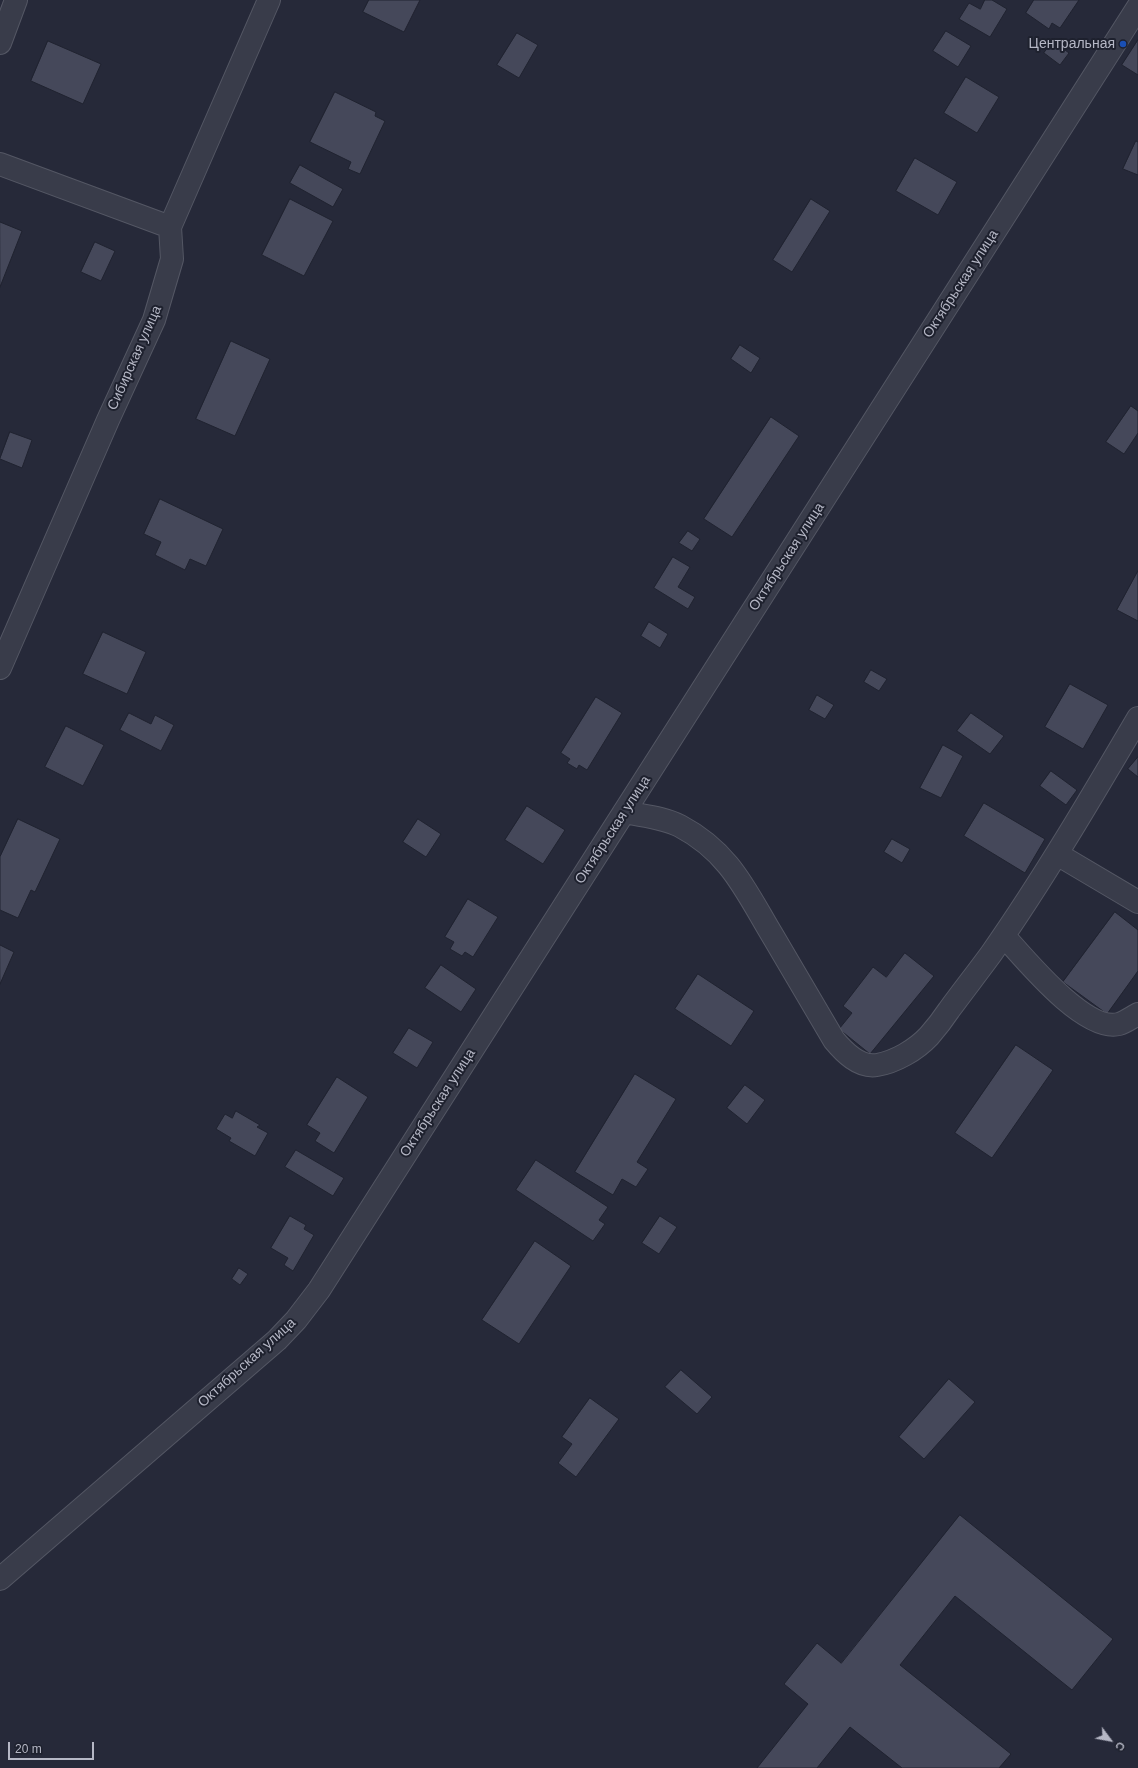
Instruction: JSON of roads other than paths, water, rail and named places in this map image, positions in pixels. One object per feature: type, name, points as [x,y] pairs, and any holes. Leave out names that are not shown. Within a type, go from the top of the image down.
[{"type":"street","points":[[0,43],[16,0]]},
{"type":"street","name":"Сибирская улица","points":[[0,668],[108,420],[154,320],[172,259],[170,227],[269,0]]},
{"type":"street","name":"Октябрьская улица","points":[[0,1579],[277,1340],[296,1320],[319,1290],[1138,7]]},
{"type":"street","points":[[0,164],[170,227]]},
{"type":"street","points":[[624,812],[663,820],[679,826],[706,842],[728,864],[740,879],[834,1040],[844,1052],[854,1060],[864,1064],[875,1065],[897,1058],[914,1049],[929,1037],[1004,936],[1057,854],[1138,718]]},
{"type":"street","points":[[1057,854],[1138,902]]},
{"type":"street","points":[[1004,936],[1059,994],[1072,1006],[1090,1017],[1108,1024],[1119,1024],[1138,1014]]},
{"type":"place","name":"Центральная","points":[[1123,44]]}]
